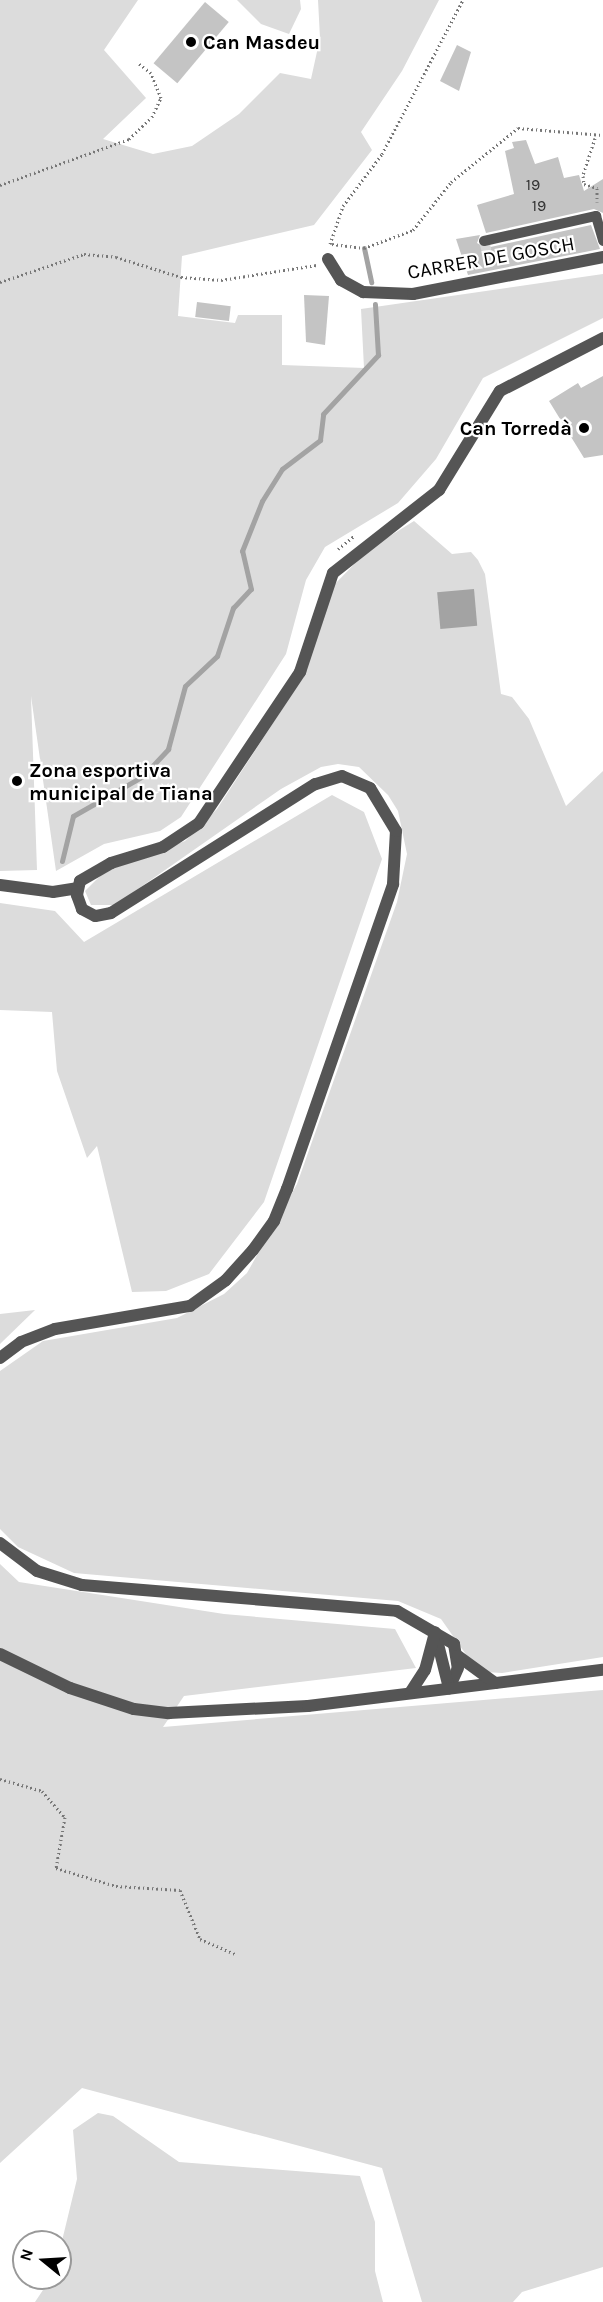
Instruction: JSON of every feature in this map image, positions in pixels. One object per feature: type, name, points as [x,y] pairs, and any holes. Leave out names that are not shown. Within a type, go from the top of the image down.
[{"type":"street","name":"CARRER DE GOSCH","points":[[484,241],[596,216],[603,241]]},
{"type":"street","name":"CARRER DE GOSCH","points":[[328,259],[341,280],[363,292],[413,294],[603,257]]},
{"type":"street","points":[[0,885],[53,892],[77,888],[97,869],[163,847],[199,822],[300,672],[333,573],[439,490],[500,391],[603,338]]},
{"type":"street","points":[[0,1358],[21,1342],[55,1329],[190,1306],[226,1280],[253,1250],[274,1221],[287,1189],[393,884],[396,831],[370,788],[358,779],[327,778],[111,913],[88,913],[78,902],[77,888]]},
{"type":"street","points":[[0,1543],[37,1571],[82,1585],[369,1605],[415,1618],[454,1644],[458,1656],[449,1688]]},
{"type":"street","points":[[435,1632],[449,1688]]},
{"type":"street","points":[[410,1693],[425,1670],[435,1632]]},
{"type":"street","points":[[0,1654],[69,1688],[134,1709],[169,1713],[308,1706],[603,1670]]},
{"type":"street","points":[[458,1656],[496,1683]]},
{"type":"path","points":[[463,0],[382,154],[343,206],[330,244],[364,248],[413,230],[451,182],[518,128],[594,138],[603,135]]},
{"type":"path","points":[[0,185],[129,139],[152,117],[160,98],[151,73],[138,63]]},
{"type":"path","points":[[594,138],[583,176],[584,184],[597,188],[596,216]]},
{"type":"path","points":[[0,282],[84,254],[116,257],[181,277],[220,280],[311,268],[328,259]]},
{"type":"path","points":[[0,1779],[42,1791],[65,1817],[56,1868],[116,1886],[180,1890],[200,1939],[235,1954]]},
{"type":"shaded area","points":[[0,0],[138,0],[104,50],[146,98],[103,139],[153,154],[192,146],[239,114],[280,73],[311,79],[320,38],[318,0],[439,0],[402,71],[361,132],[372,150],[314,225],[182,256],[178,316],[235,323],[238,315],[282,315],[282,365],[364,368],[361,309],[603,274],[603,318],[483,378],[436,459],[398,503],[325,547],[306,580],[286,654],[181,817],[160,831],[104,844],[56,871],[31,696],[37,870],[0,871]]},
{"type":"shaded area","points":[[237,0],[300,0],[301,9],[289,34],[261,24]]},
{"type":"shaded area","points":[[414,521],[452,554],[471,552],[478,560],[485,574],[501,694],[512,697],[529,719],[566,806],[603,771],[603,1657],[502,1673],[486,1672],[472,1663],[441,1619],[398,1601],[74,1573],[18,1547],[0,1529],[0,1371],[43,1341],[177,1318],[224,1294],[247,1273],[297,1184],[397,902],[407,854],[398,811],[388,795],[359,767],[338,764],[321,767],[281,789],[115,905],[91,905],[85,891],[105,871],[185,841],[217,809],[303,677],[333,586],[369,549]]},
{"type":"shaded area","points":[[474,589],[477,626],[440,629],[437,592]]},
{"type":"shaded area","points":[[332,795],[364,812],[382,859],[264,1202],[209,1274],[166,1291],[132,1292],[97,1146],[87,1158],[57,1071],[52,1012],[0,1010],[0,903],[55,911],[84,942]]},
{"type":"shaded area","points":[[35,1310],[0,1344],[0,1314]]},
{"type":"shaded area","points":[[0,1564],[19,1582],[224,1614],[395,1629],[416,1668],[184,1696],[163,1727],[603,1690],[603,2267],[522,2292],[513,2302],[422,2302],[382,2168],[82,2088],[0,2163]]},
{"type":"shaded area","points":[[98,2113],[113,2116],[179,2162],[360,2176],[375,2222],[375,2271],[383,2302],[35,2302],[43,2290],[72,2290],[72,2230],[65,2230],[77,2179],[73,2130]]},
{"type":"building","name":"Can Masdeu","points":[[205,2],[229,22],[177,83],[154,63]]},
{"type":"building","points":[[457,45],[471,52],[459,91],[440,81]]},
{"type":"building","points":[[526,140],[535,164],[558,157],[564,178],[579,175],[584,191],[603,179],[603,213],[594,209],[486,233],[477,205],[514,194],[505,151],[514,148],[512,142]]},
{"type":"building","points":[[591,225],[600,249],[468,275],[456,239],[480,235],[477,243],[486,248]]},
{"type":"building","points":[[304,295],[329,296],[325,345],[306,342]]},
{"type":"building","points":[[197,302],[231,306],[229,321],[195,317]]},
{"type":"building","name":"Can Torredà","points":[[603,376],[603,455],[584,458],[549,401],[578,383],[581,388]]},
{"type":"waterway","points":[[364,248],[371,282]]},
{"type":"waterway","points":[[62,861],[73,816],[143,776],[168,749],[185,686],[217,656],[233,608],[251,589],[242,551],[262,501],[282,469],[320,440],[323,414],[378,355],[375,304]]},
{"type":"tunnel","points":[[484,241],[490,264]]},
{"type":"place","name":"Can Masdeu","points":[[191,42]]},
{"type":"place","name":"Can Torredà","points":[[584,428]]},
{"type":"place","name":"Zona esportiva municipal de Tiana","points":[[17,781]]}]
